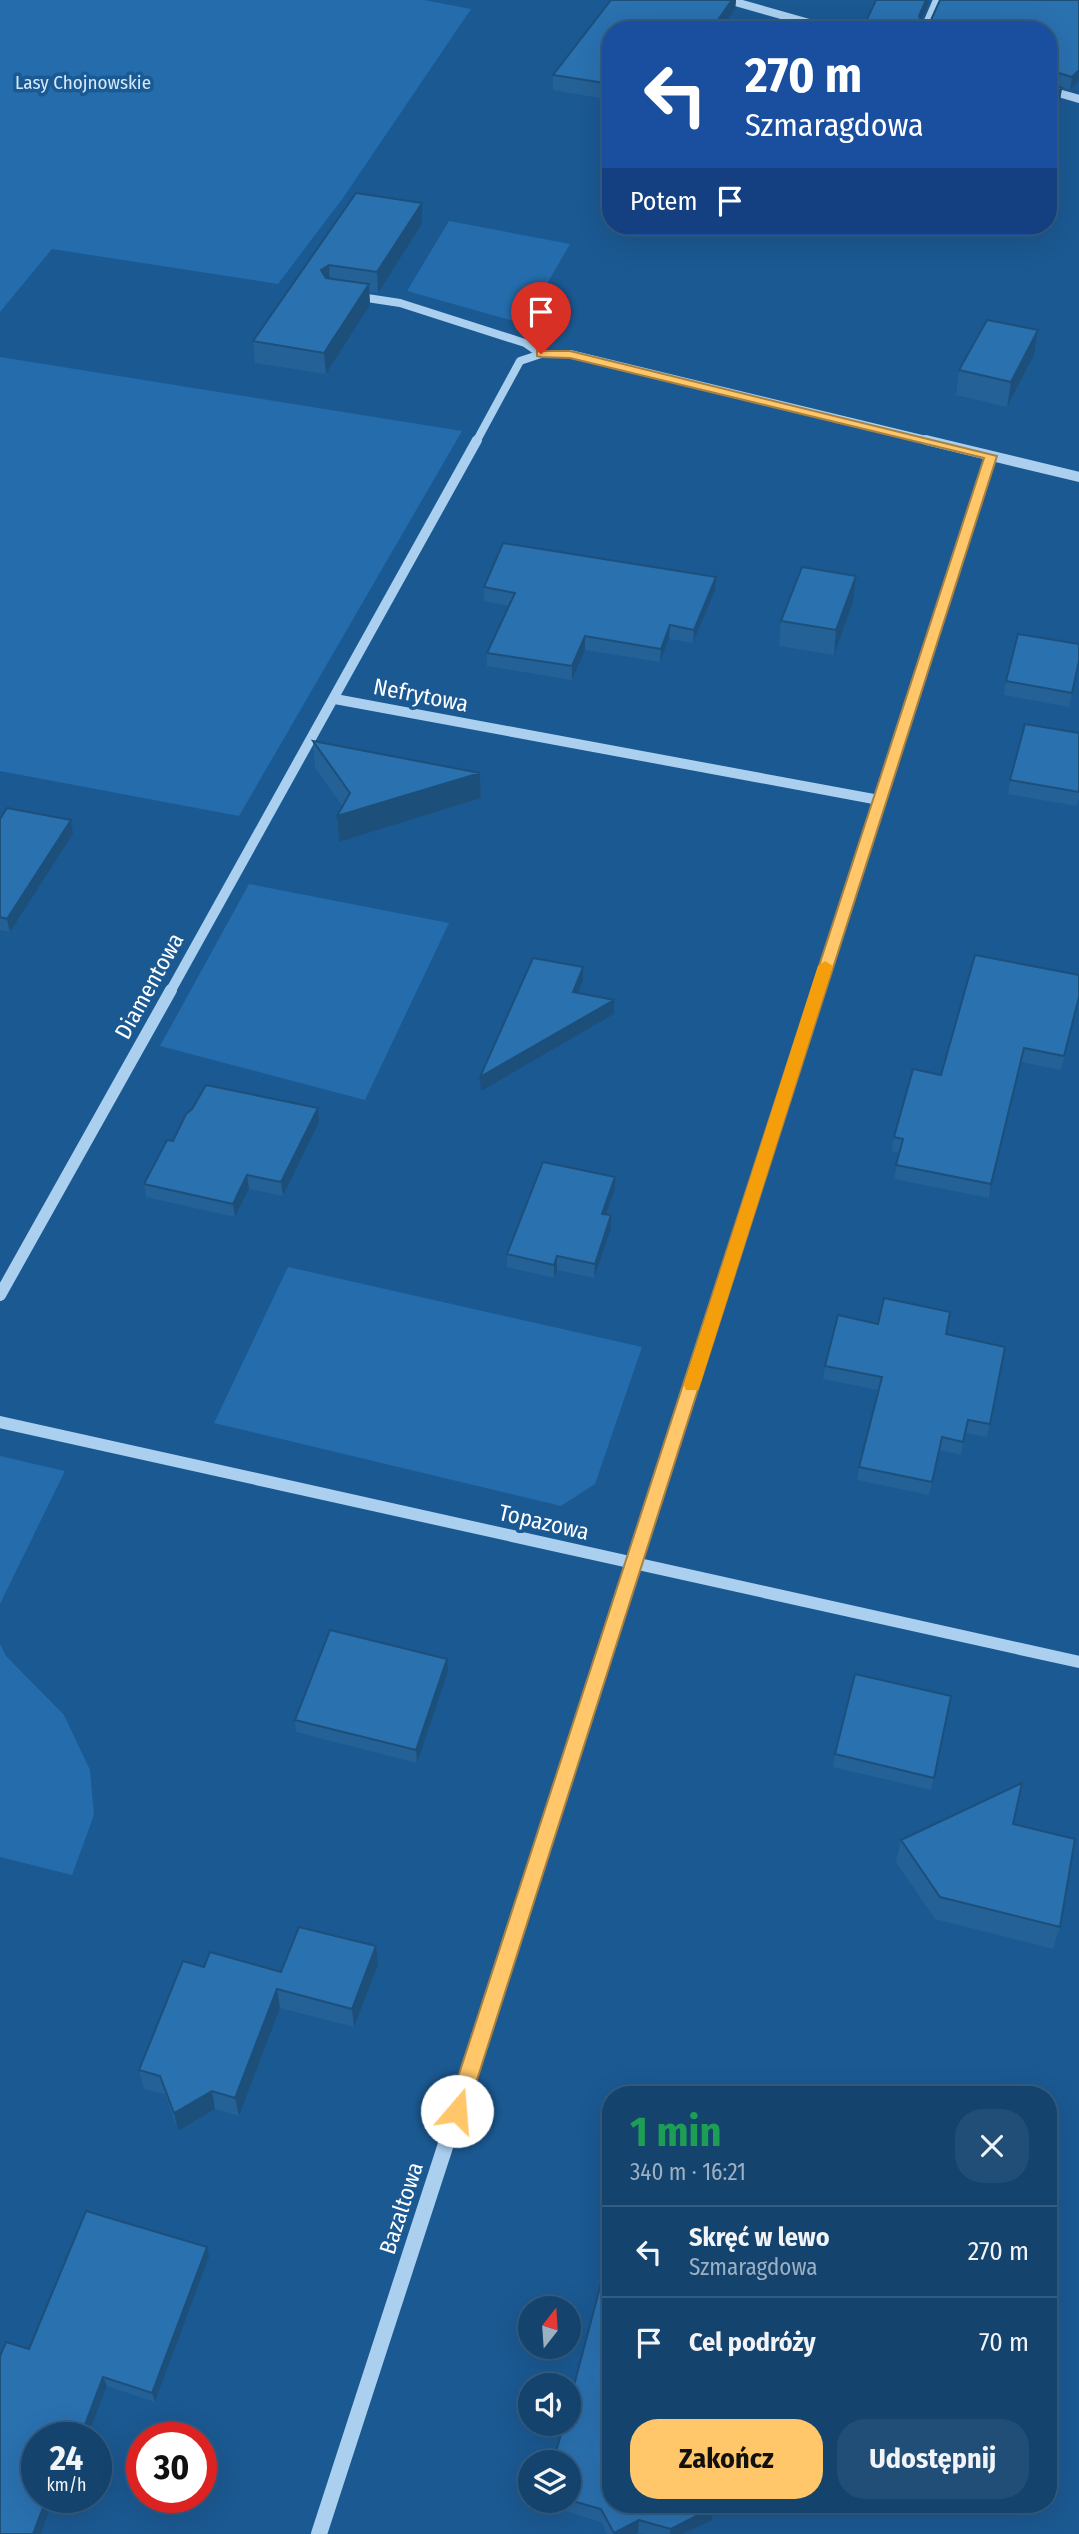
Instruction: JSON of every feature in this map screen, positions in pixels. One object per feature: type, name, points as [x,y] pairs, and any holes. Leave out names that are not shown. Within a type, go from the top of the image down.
[{"type":"street","points":[[728,0],[802,21]]},
{"type":"street","points":[[928,21],[937,0]]},
{"type":"street","points":[[1057,93],[1079,99]]},
{"type":"street","points":[[341,295],[400,303],[525,343],[541,354]]},
{"type":"street","points":[[520,361],[541,354],[570,354],[1079,477]]},
{"type":"street","name":"Nefrytowa","points":[[520,361],[335,699],[879,800]]},
{"type":"street","name":"Bazaltowa","points":[[319,2534],[635,1564],[991,456]]},
{"type":"street","name":"Diamentowa","points":[[0,1295],[335,699]]},
{"type":"street","name":"Topazowa","points":[[0,1422],[1079,1662]]},
{"type":"green space","name":"Lasy Chojnowskie","points":[[0,0],[424,0],[471,9],[343,198],[278,284],[52,249],[0,312]]},
{"type":"green space","points":[[449,221],[570,244],[524,324],[407,291]]},
{"type":"green space","points":[[0,357],[462,431],[239,816],[0,771]]},
{"type":"green space","points":[[249,884],[449,923],[365,1100],[160,1046]]},
{"type":"green space","points":[[288,1267],[642,1347],[595,1484],[561,1506],[214,1423]]},
{"type":"green space","points":[[0,1456],[65,1471],[0,1604]]},
{"type":"green space","points":[[0,1644],[6,1656],[64,1715],[90,1770],[94,1815],[72,1875],[0,1857]]},
{"type":"building","points":[[611,0],[732,0],[717,21],[602,21],[602,83],[553,75]]},
{"type":"building","points":[[876,0],[926,0],[919,16],[921,21],[866,21]]},
{"type":"building","points":[[940,0],[1079,0],[1079,70],[1072,77],[1057,72],[1057,21],[930,21]]},
{"type":"building","points":[[356,193],[422,203],[377,272],[329,265],[321,270],[326,278],[369,284],[324,353],[253,341]]},
{"type":"building","points":[[987,320],[1038,330],[1011,382],[959,370]]},
{"type":"building","points":[[503,543],[716,577],[694,630],[670,625],[661,649],[585,636],[572,666],[487,653],[515,593],[484,587]]},
{"type":"building","points":[[802,567],[856,576],[836,630],[781,621]]},
{"type":"building","points":[[1018,634],[1079,644],[1079,661],[1072,693],[1006,681]]},
{"type":"building","points":[[1025,724],[1079,733],[1079,792],[1010,780]]},
{"type":"building","points":[[313,741],[480,773],[337,816],[350,793]]},
{"type":"building","points":[[7,808],[71,820],[7,919],[0,917],[0,819]]},
{"type":"building","points":[[975,955],[1079,975],[1079,997],[1064,1056],[1024,1048],[991,1184],[896,1165],[903,1139],[894,1137],[913,1069],[941,1075]]},
{"type":"building","points":[[533,958],[583,967],[573,992],[614,1000],[480,1077]]},
{"type":"building","points":[[206,1085],[318,1108],[281,1182],[247,1175],[233,1204],[144,1184],[167,1140],[173,1141],[186,1114],[192,1109]]},
{"type":"building","points":[[543,1162],[615,1177],[602,1214],[611,1215],[595,1264],[557,1256],[554,1265],[507,1254]]},
{"type":"building","points":[[884,1298],[950,1312],[946,1334],[1005,1347],[990,1424],[968,1420],[963,1442],[942,1437],[932,1482],[859,1467],[882,1377],[825,1366],[838,1315],[878,1324]]},
{"type":"building","points":[[330,1630],[447,1659],[416,1750],[295,1720]]},
{"type":"building","points":[[855,1674],[951,1696],[934,1778],[835,1754]]},
{"type":"building","points":[[1022,1783],[1013,1824],[1075,1839],[1060,1927],[940,1897],[901,1840]]},
{"type":"building","points":[[299,1927],[376,1946],[352,2009],[277,1989],[235,2098],[212,2091],[174,2113],[160,2076],[139,2070],[183,1961],[204,1967],[210,1952],[281,1972]]},
{"type":"building","points":[[86,2211],[207,2247],[152,2393],[103,2377],[86,2422],[21,2422],[21,2513],[41,2513],[33,2534],[0,2534],[0,2356],[6,2342],[29,2349]]},
{"type":"building","points":[[602,2280],[602,2511],[581,2503],[581,2450],[556,2450],[561,2436],[581,2436],[581,2373],[577,2373]]},
{"type":"building","points":[[603,2513],[702,2513],[671,2529],[639,2520],[614,2533]]},
{"type":"slow traffic","points":[[692,1385],[825,966]]},
{"type":"route","points":[[457,2111],[991,456],[570,354],[541,354]]}]
